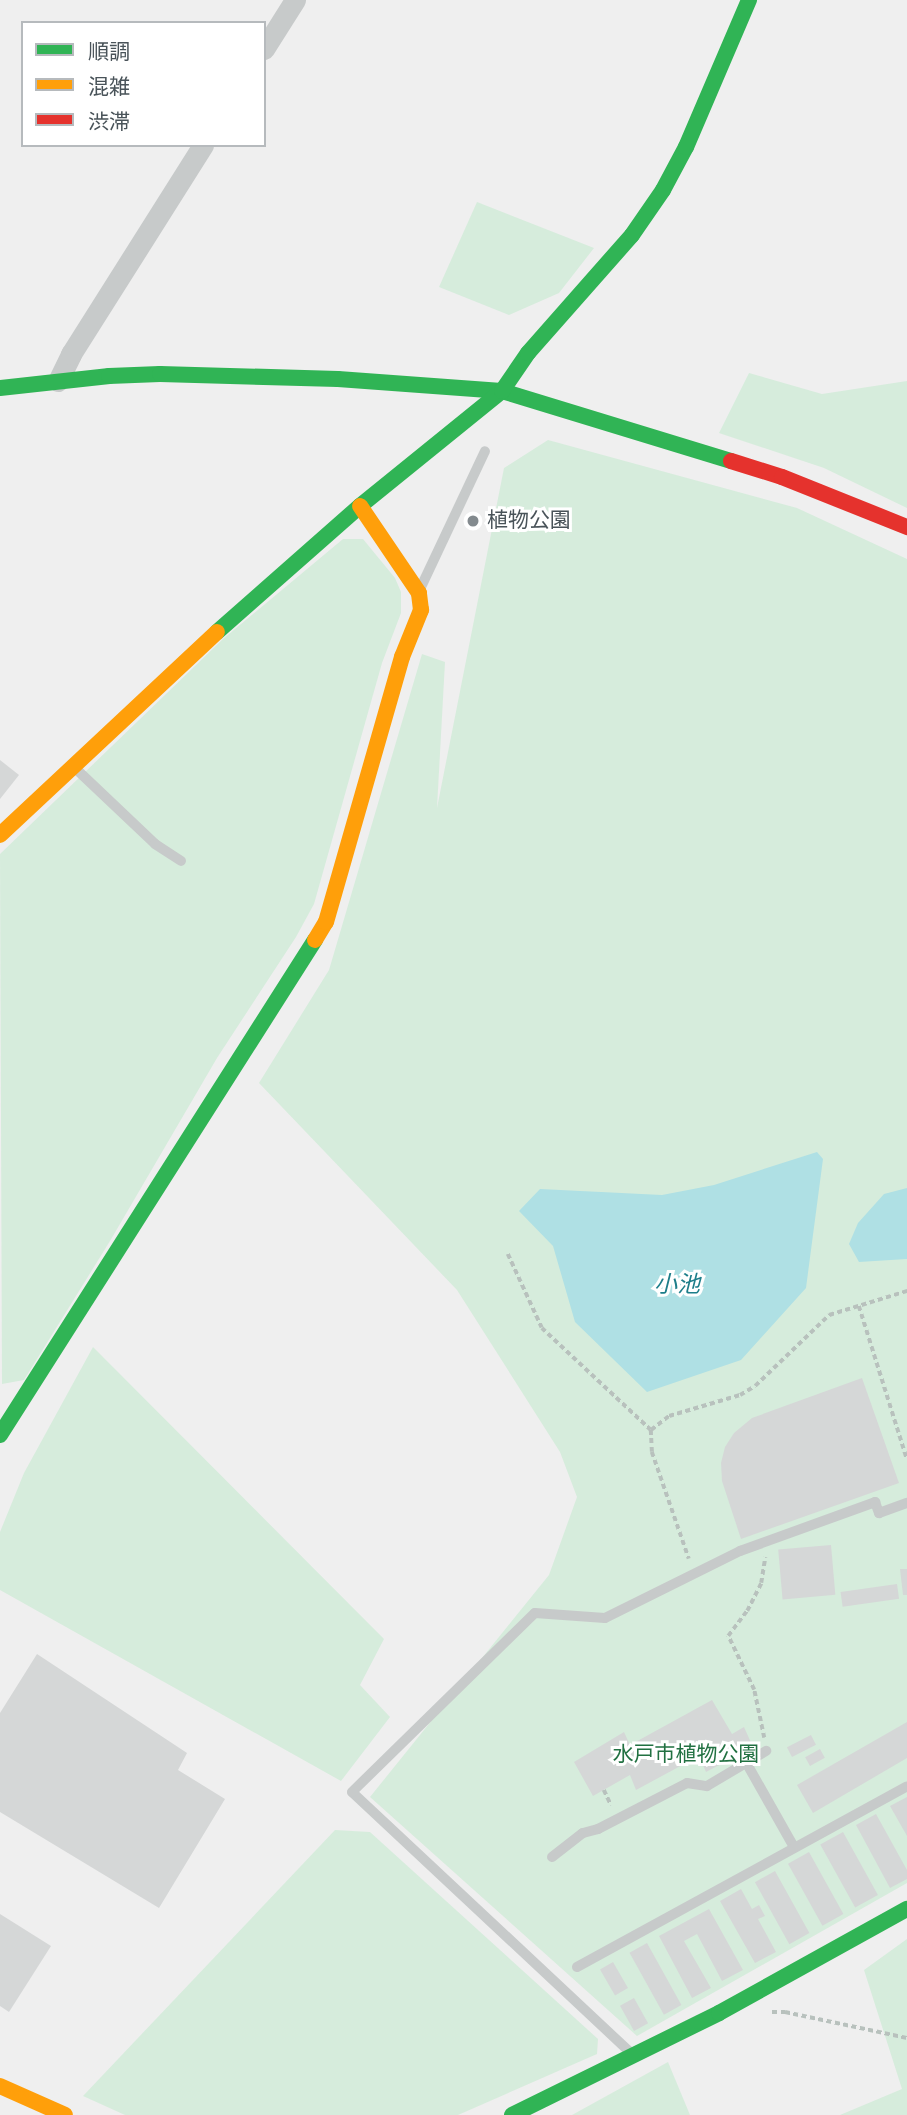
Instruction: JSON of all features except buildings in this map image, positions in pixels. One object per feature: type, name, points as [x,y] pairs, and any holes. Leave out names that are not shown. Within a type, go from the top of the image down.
[{"type":"street","points":[[266,46],[295,0]]},
{"type":"street","points":[[0,835],[203,645],[360,506],[502,391],[528,354],[632,234],[663,190],[686,147],[749,0]]},
{"type":"street","points":[[58,382],[71,354],[202,147]]},
{"type":"street","points":[[0,388],[160,374],[338,379],[502,391],[782,477],[907,527]]},
{"type":"street","points":[[0,1435],[8,1403],[326,922],[402,657],[421,610],[419,593],[360,506]]},
{"type":"street","points":[[512,2115],[719,2013],[907,1909]]},
{"type":"street","points":[[0,2086],[65,2115]]},
{"type":"lane","points":[[419,593],[485,451]]},
{"type":"lane","points":[[73,766],[155,844],[181,862]]},
{"type":"lane","points":[[634,2055],[352,1792],[535,1613],[605,1618],[693,1571],[764,1542],[875,1502],[879,1513],[907,1503]]},
{"type":"lane","points":[[552,1857],[583,1833],[598,1829],[688,1783],[707,1786],[766,1751]]},
{"type":"lane","points":[[747,1764],[794,1847]]},
{"type":"lane","points":[[577,1967],[907,1786]]},
{"type":"path","points":[[508,1254],[542,1328],[651,1430],[652,1452],[693,1571]]},
{"type":"path","points":[[651,1430],[669,1416],[740,1395],[770,1375],[829,1315],[907,1291]]},
{"type":"path","points":[[859,1306],[907,1459]]},
{"type":"path","points":[[764,1542],[761,1583],[747,1611],[728,1636],[754,1690],[766,1751]]},
{"type":"path","points":[[768,2012],[785,2012],[907,2038]]},
{"type":"green space","points":[[477,202],[594,248],[559,293],[509,315],[439,287]]},
{"type":"green space","points":[[749,373],[822,394],[907,381],[907,508],[824,468],[719,433]]},
{"type":"green space","name":"水戸市植物公園","points":[[548,440],[797,508],[907,559],[907,1883],[637,2036],[370,1797],[549,1575],[577,1497],[560,1452],[457,1290],[259,1083],[329,970],[422,654],[445,662],[437,808],[504,468]]},
{"type":"green space","points":[[343,539],[363,539],[395,578],[401,592],[401,613],[382,663],[314,904],[296,937],[217,1058],[110,1241],[24,1380],[2,1384],[0,854],[223,639]]},
{"type":"green space","points":[[93,1347],[384,1639],[360,1685],[390,1717],[341,1781],[0,1590],[0,1532],[24,1473]]},
{"type":"green space","points":[[335,1830],[370,1832],[598,2039],[597,2054],[458,2115],[125,2115],[83,2096]]},
{"type":"green space","points":[[907,1939],[907,2115],[840,2115],[902,2089],[864,1970]]},
{"type":"green space","points":[[668,2062],[690,2115],[572,2115]]},
{"type":"water","name":"小池","points":[[817,1152],[823,1159],[806,1288],[741,1360],[647,1392],[575,1322],[553,1246],[519,1211],[540,1189],[662,1195],[714,1185]]},
{"type":"water","points":[[907,1188],[907,1259],[859,1262],[849,1244],[858,1223],[884,1194]]},
{"type":"traffic: fast","points":[[217,632],[360,506],[502,391],[528,353],[632,235],[663,190],[686,147],[749,0]]},
{"type":"traffic: fast","points":[[0,388],[109,376],[160,374],[338,379],[502,391],[731,461]]},
{"type":"traffic: fast","points":[[0,1435],[315,940]]},
{"type":"traffic: fast","points":[[512,2115],[719,2013],[907,1909]]},
{"type":"traffic: slow","points":[[315,940],[326,922],[402,657],[421,610],[419,593],[360,506]]},
{"type":"traffic: slow","points":[[0,835],[217,632]]},
{"type":"traffic: slow","points":[[0,2086],[65,2115]]},
{"type":"traffic: jam","points":[[731,461],[782,477],[907,527]]},
{"type":"place","name":"植物公園","points":[[473,521]]}]
